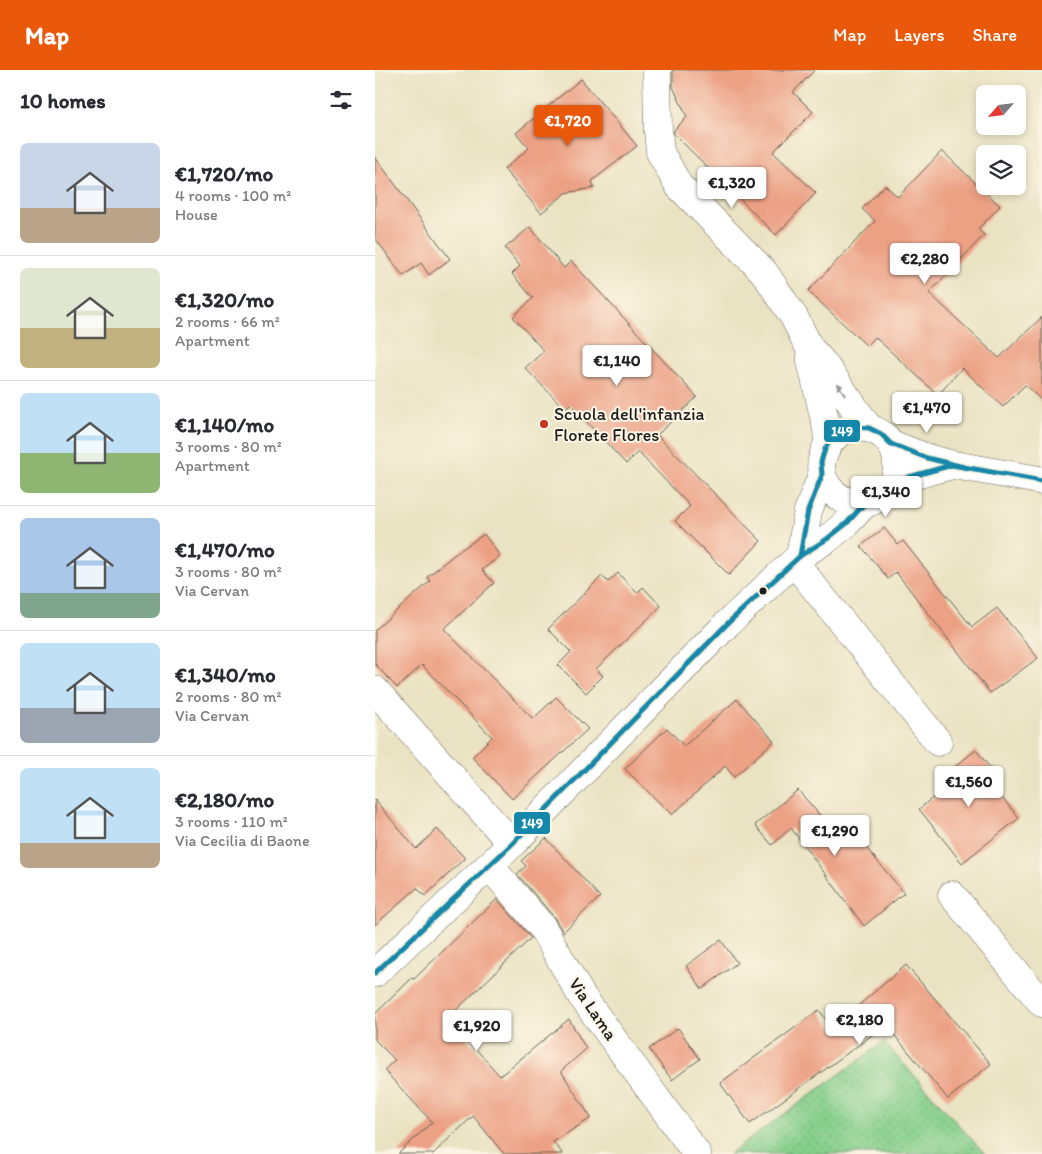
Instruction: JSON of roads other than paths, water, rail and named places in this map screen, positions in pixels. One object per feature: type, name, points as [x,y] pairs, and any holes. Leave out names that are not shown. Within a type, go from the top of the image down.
[{"type":"street","points":[[657,70],[657,131],[660,152],[679,186],[764,272],[795,318],[810,349],[811,362],[827,429],[828,444]]},
{"type":"street","points":[[375,973],[512,844],[728,623],[797,559],[847,523],[895,480],[897,469],[896,456],[845,395],[829,369],[810,349]]},
{"type":"street","points":[[952,464],[909,477],[877,496],[857,504],[845,500],[827,486],[822,475],[821,462],[825,449],[833,438],[843,430],[856,427],[927,458],[1042,482]]},
{"type":"street","points":[[797,559],[808,511],[822,475]]},
{"type":"street","points":[[797,559],[938,742]]},
{"type":"street","points":[[375,690],[512,844]]},
{"type":"street","name":"Via Lama","points":[[491,864],[499,877],[542,926],[581,995],[697,1154]]},
{"type":"street","points":[[952,896],[1042,1003]]},
{"type":"place","name":"Scuola dell'infanzia Florete Flores","points":[[544,424]]}]
